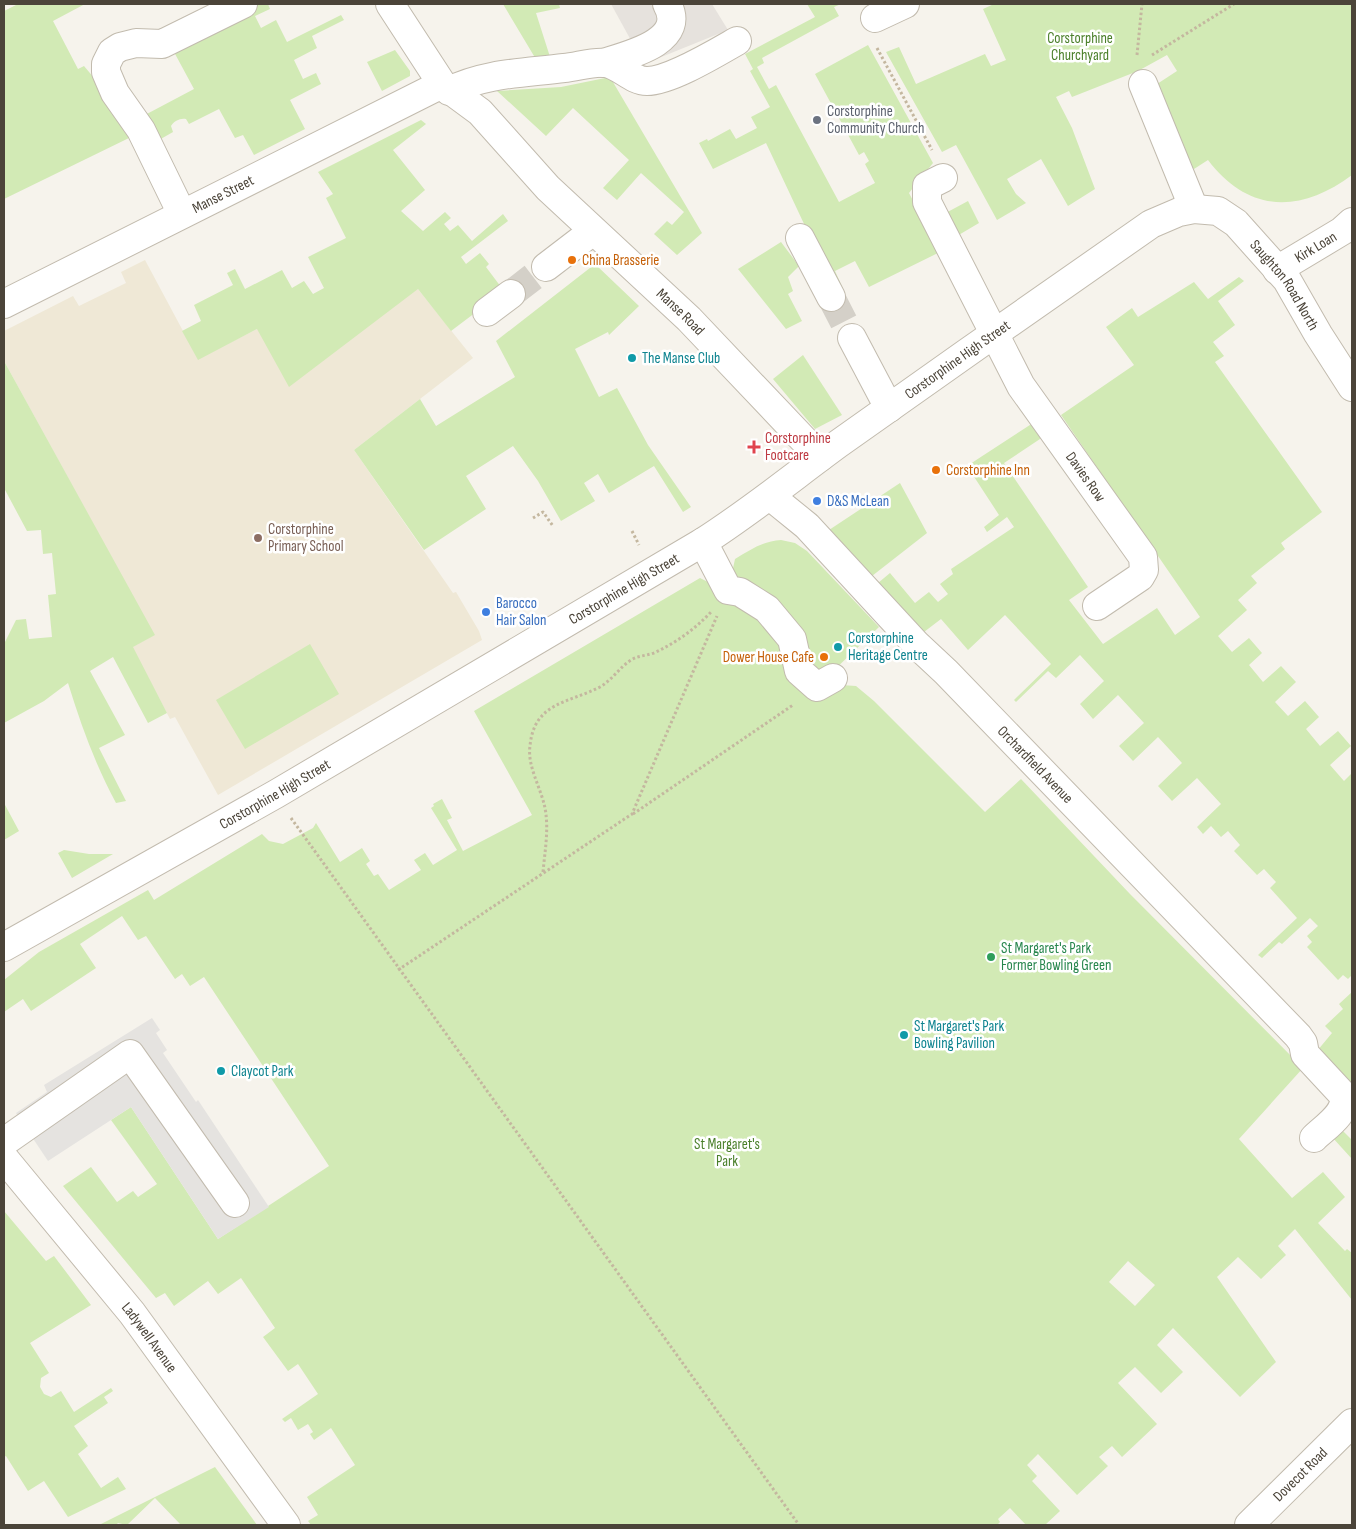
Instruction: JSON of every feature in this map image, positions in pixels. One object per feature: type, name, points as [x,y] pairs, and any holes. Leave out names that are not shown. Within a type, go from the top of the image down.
[{"type":"street","points":[[182,214],[141,130],[116,93],[106,72],[106,64],[112,52],[120,48],[136,43],[162,44],[242,4]]},
{"type":"street","name":"Manse Road","points":[[390,4],[446,88],[468,101],[480,112],[525,164],[593,231],[689,318],[820,457]]},
{"type":"street","points":[[446,88],[494,76],[603,63],[633,53],[663,38],[672,24],[671,12],[667,4]]},
{"type":"street","points":[[874,18],[905,4]]},
{"type":"street","points":[[603,63],[621,68],[636,79],[649,81],[692,65],[737,42]]},
{"type":"street","points":[[1140,74],[1194,209]]},
{"type":"street","name":"Manse Street","points":[[4,304],[182,214],[446,88]]},
{"type":"street","points":[[935,167],[927,186],[927,202],[994,332]]},
{"type":"street","name":"Saughton Road North","points":[[1194,209],[1206,209],[1227,216],[1236,223],[1300,300],[1318,334],[1352,387]]},
{"type":"street","name":"Corstorphine High Street","points":[[4,947],[276,794],[703,542],[770,496],[820,457],[994,332],[1151,224],[1179,212],[1194,209]]},
{"type":"street","name":"Kirk Loan","points":[[1277,270],[1342,231],[1352,222]]},
{"type":"street","points":[[546,267],[593,231]]},
{"type":"street","points":[[800,238],[832,297]]},
{"type":"street","points":[[487,312],[511,294]]},
{"type":"street","name":"Davies Row","points":[[994,332],[1032,403],[1142,557],[1144,570],[1140,577],[1097,606]]},
{"type":"street","points":[[852,338],[889,408]]},
{"type":"street","name":"Orchardfield Avenue","points":[[770,496],[807,526],[916,644],[946,672],[1298,1036],[1303,1043],[1306,1054],[1344,1096],[1344,1107],[1314,1138]]},
{"type":"street","points":[[703,542],[728,590],[740,592],[766,609],[792,639],[800,670],[825,682]]},
{"type":"street","points":[[4,1142],[130,1054],[235,1203]]},
{"type":"street","name":"Ladywell Avenue","points":[[4,1158],[132,1313],[286,1525]]},
{"type":"street","name":"Dovecot Road","points":[[1249,1525],[1352,1423]]},
{"type":"path","points":[[1140,74],[1142,4]]},
{"type":"path","points":[[1140,74],[1234,4]]},
{"type":"path","points":[[874,18],[863,23],[932,150],[935,167]]},
{"type":"path","points":[[533,518],[543,512],[553,526]]},
{"type":"path","points":[[632,531],[641,548]]},
{"type":"path","points":[[632,814],[728,590]]},
{"type":"path","points":[[543,872],[547,824],[541,790],[530,756],[532,732],[537,722],[546,711],[560,702],[602,685],[630,660],[654,653],[678,640],[698,626],[728,590]]},
{"type":"path","points":[[398,970],[632,814],[825,682]]},
{"type":"path","points":[[276,794],[302,835],[398,970],[799,1525]]},
{"type":"shaded area","points":[[611,4],[712,4],[728,30],[644,64]]},
{"type":"shaded area","name":"Corstorphine Primary School","points":[[145,260],[198,359],[257,329],[418,289],[473,358],[354,450],[453,593],[456,592],[479,631],[482,640],[218,795],[175,717],[170,719],[132,647],[154,635],[4,361],[4,331],[73,296],[79,306],[126,283],[121,272]]},
{"type":"shaded area","points":[[152,1018],[160,1030],[156,1033],[167,1050],[163,1053],[196,1102],[198,1100],[269,1207],[218,1239],[131,1107],[48,1161],[16,1113],[47,1092],[44,1085]]},
{"type":"green space","points":[[18,4],[85,4],[53,21],[78,69],[84,66],[105,91],[129,138],[4,199],[4,11]]},
{"type":"green space","points":[[257,4],[268,4],[270,9],[255,16],[261,28],[276,20],[287,42],[341,15],[344,20],[312,36],[317,48],[294,60],[303,79],[316,73],[321,84],[290,100],[305,129],[254,155],[243,135],[235,138],[219,109],[189,124],[186,119],[177,120],[171,126],[173,132],[159,140],[143,116],[194,89],[174,52],[214,26]]},
{"type":"green space","points":[[503,4],[559,4],[560,8],[536,13],[551,60],[537,61]]},
{"type":"green space","points":[[807,4],[841,4],[834,7],[839,16],[762,58],[764,63],[757,67],[769,89],[776,85],[839,202],[875,183],[865,164],[869,161],[864,152],[859,155],[815,74],[868,45],[933,163],[909,193],[940,252],[869,287],[855,261],[835,271],[844,291],[837,294],[766,143],[713,169],[699,143],[707,139],[708,141],[730,129],[736,139],[757,128],[751,117],[770,107],[750,71],[753,69],[745,54],[815,17]]},
{"type":"green space","name":"Corstorphine Churchyard","points":[[994,4],[1352,4],[1352,175],[1314,196],[1295,201],[1276,202],[1258,198],[1241,190],[1224,178],[1208,160],[1194,169],[1182,157],[1154,86],[1177,71],[1167,55],[1138,71],[1072,97],[1069,91],[1056,97],[1072,128],[1095,189],[1068,206],[1041,159],[1007,179],[1016,194],[1026,203],[997,220],[956,145],[942,152],[886,52],[899,47],[916,84],[985,54],[991,66],[1006,60],[983,9]]},
{"type":"green space","points":[[395,50],[410,71],[410,76],[382,91],[367,62]]},
{"type":"green space","points":[[610,77],[702,233],[677,255],[654,234],[667,221],[672,225],[684,212],[641,173],[617,200],[603,188],[629,160],[573,108],[546,136],[497,91],[561,87]]},
{"type":"green space","points":[[421,120],[426,124],[393,150],[425,190],[401,211],[423,231],[445,212],[451,218],[444,224],[450,231],[458,225],[472,241],[503,214],[508,221],[461,257],[466,264],[480,253],[489,264],[486,267],[504,291],[451,331],[418,289],[289,387],[257,329],[198,360],[182,331],[201,321],[194,305],[233,285],[227,273],[235,269],[245,289],[282,270],[292,288],[304,281],[313,294],[324,288],[308,257],[346,238],[326,198],[333,194],[318,172]]},
{"type":"green space","points":[[968,201],[979,223],[957,236],[942,215]]},
{"type":"green space","points":[[781,242],[799,266],[788,277],[793,291],[788,294],[802,321],[786,329],[738,269]]},
{"type":"green space","points":[[595,264],[639,306],[609,335],[608,332],[575,349],[599,397],[617,388],[648,445],[691,507],[683,512],[654,466],[609,493],[598,474],[584,483],[595,501],[561,521],[538,481],[513,446],[466,476],[486,509],[424,550],[354,450],[420,399],[436,426],[515,377],[496,341]]},
{"type":"green space","points":[[1239,277],[1244,281],[1218,301],[1235,325],[1213,342],[1224,356],[1215,362],[1322,512],[1281,543],[1285,549],[1251,576],[1257,583],[1238,600],[1247,610],[1218,636],[1232,652],[1249,638],[1262,653],[1249,665],[1263,682],[1281,666],[1296,682],[1275,702],[1288,716],[1305,701],[1319,717],[1306,729],[1320,746],[1338,731],[1351,746],[1330,765],[1344,781],[1352,773],[1352,975],[1348,979],[1343,975],[1338,980],[1307,947],[1312,942],[1307,936],[1318,926],[1310,918],[1282,944],[1279,942],[1262,958],[1258,955],[1297,918],[1270,888],[1276,882],[1264,869],[1257,875],[1234,851],[1240,845],[1228,831],[1221,837],[1211,826],[1203,834],[1197,827],[1221,804],[1197,778],[1172,801],[1158,786],[1182,763],[1158,737],[1133,761],[1119,746],[1144,723],[1118,695],[1093,719],[1080,704],[1104,681],[1080,655],[1056,678],[1048,671],[1016,702],[1014,700],[1051,664],[1005,615],[968,650],[941,619],[924,632],[878,583],[890,573],[915,603],[929,592],[938,602],[948,594],[940,584],[953,574],[951,569],[1014,527],[1007,517],[987,532],[984,527],[999,515],[967,466],[1033,423],[1043,437],[1004,463],[1088,587],[1069,600],[1103,644],[1157,608],[1175,635],[1200,617],[1061,415],[1134,365],[1106,327],[1132,308],[1138,317],[1194,282],[1208,299]]},
{"type":"green space","points":[[803,355],[842,415],[815,429],[773,379]]},
{"type":"green space","points":[[4,361],[155,635],[133,647],[167,713],[148,723],[113,657],[90,671],[125,735],[99,748],[126,801],[116,803],[101,774],[68,683],[44,701],[4,723],[4,644],[16,620],[26,619],[29,639],[52,637],[48,595],[56,594],[52,553],[43,554],[41,530],[27,531],[4,488]]},
{"type":"green space","points":[[900,483],[927,533],[872,576],[829,530]]},
{"type":"green space","name":"St Margaret's Park","points":[[781,540],[795,543],[807,551],[879,627],[830,674],[841,685],[856,686],[874,701],[985,812],[1021,779],[1130,894],[1303,1068],[1239,1139],[1292,1198],[1323,1172],[1345,1197],[1318,1223],[1345,1251],[1347,1249],[1352,1253],[1352,1300],[1295,1229],[1278,1246],[1286,1255],[1261,1279],[1238,1257],[1217,1277],[1276,1362],[1240,1397],[1173,1328],[1157,1345],[1183,1372],[1161,1393],[1135,1367],[1118,1383],[1157,1424],[1122,1457],[1112,1446],[1099,1457],[1108,1466],[1077,1495],[1038,1454],[1027,1465],[1037,1476],[1032,1481],[1060,1511],[1045,1525],[1026,1525],[1010,1508],[998,1519],[1000,1522],[997,1525],[311,1525],[308,1521],[318,1515],[307,1497],[355,1465],[331,1428],[314,1440],[310,1434],[313,1432],[308,1424],[298,1430],[291,1418],[285,1422],[282,1419],[318,1394],[298,1364],[288,1371],[263,1337],[275,1328],[241,1278],[218,1294],[208,1281],[174,1306],[165,1293],[156,1298],[63,1186],[91,1167],[117,1202],[133,1191],[138,1197],[157,1184],[111,1120],[131,1107],[218,1239],[329,1166],[204,977],[190,986],[182,974],[175,979],[146,936],[138,940],[122,916],[80,944],[96,968],[31,1011],[23,999],[4,1012],[4,980],[39,952],[148,890],[154,900],[262,834],[269,841],[283,844],[313,828],[316,823],[340,862],[362,848],[370,861],[366,864],[374,876],[378,874],[389,890],[421,870],[414,860],[425,853],[433,865],[457,850],[431,808],[434,806],[433,804],[442,799],[452,818],[447,820],[463,851],[532,815],[474,711],[700,578],[710,583],[732,573],[735,559],[757,546]],"holes":[[[1128,1261],[1155,1285],[1135,1306],[1109,1282]]]},
{"type":"green space","points":[[310,644],[339,694],[245,749],[216,700]]},
{"type":"green space","points":[[4,803],[19,831],[4,840]]},
{"type":"green space","points":[[64,850],[89,854],[113,854],[72,878],[58,853]]},
{"type":"green space","points":[[1352,992],[1352,1084],[1317,1051],[1332,1033],[1325,1026],[1343,1009],[1339,1004]]},
{"type":"green space","points":[[1341,1129],[1352,1140],[1352,1159],[1332,1137]]},
{"type":"green space","points":[[4,1211],[46,1261],[54,1256],[91,1305],[30,1343],[49,1373],[41,1378],[40,1387],[44,1394],[51,1397],[61,1391],[74,1412],[111,1388],[113,1391],[104,1397],[108,1403],[74,1426],[88,1446],[78,1454],[101,1488],[118,1477],[126,1489],[68,1517],[44,1481],[28,1491],[6,1456],[4,1457]]},
{"type":"green space","points":[[215,1467],[257,1525],[181,1525],[155,1498],[127,1525],[118,1523],[116,1525],[99,1525]]},
{"type":"tunnel","points":[[511,294],[546,267]]},
{"type":"tunnel","points":[[831,297],[852,338]]},
{"type":"place","name":"Corstorphine Community Church","points":[[817,120]]},
{"type":"place","name":"China Brasserie","points":[[572,260]]},
{"type":"place","name":"The Manse Club","points":[[632,358]]},
{"type":"place","name":"Corstorphine Footcare","points":[[754,447]]},
{"type":"place","name":"Corstorphine Inn","points":[[936,470]]},
{"type":"place","name":"D&S McLean","points":[[817,501]]},
{"type":"place","name":"Corstorphine Primary School","points":[[258,538]]},
{"type":"place","name":"Barocco Hair Salon","points":[[486,612]]},
{"type":"place","name":"Corstorphine Heritage Centre","points":[[838,647]]},
{"type":"place","name":"Dower House Cafe","points":[[824,657]]},
{"type":"place","name":"St Margaret's Park Former Bowling Green","points":[[991,957]]},
{"type":"place","name":"St Margaret's Park Bowling Pavilion","points":[[904,1035]]},
{"type":"place","name":"Claycot Park","points":[[221,1071]]}]
